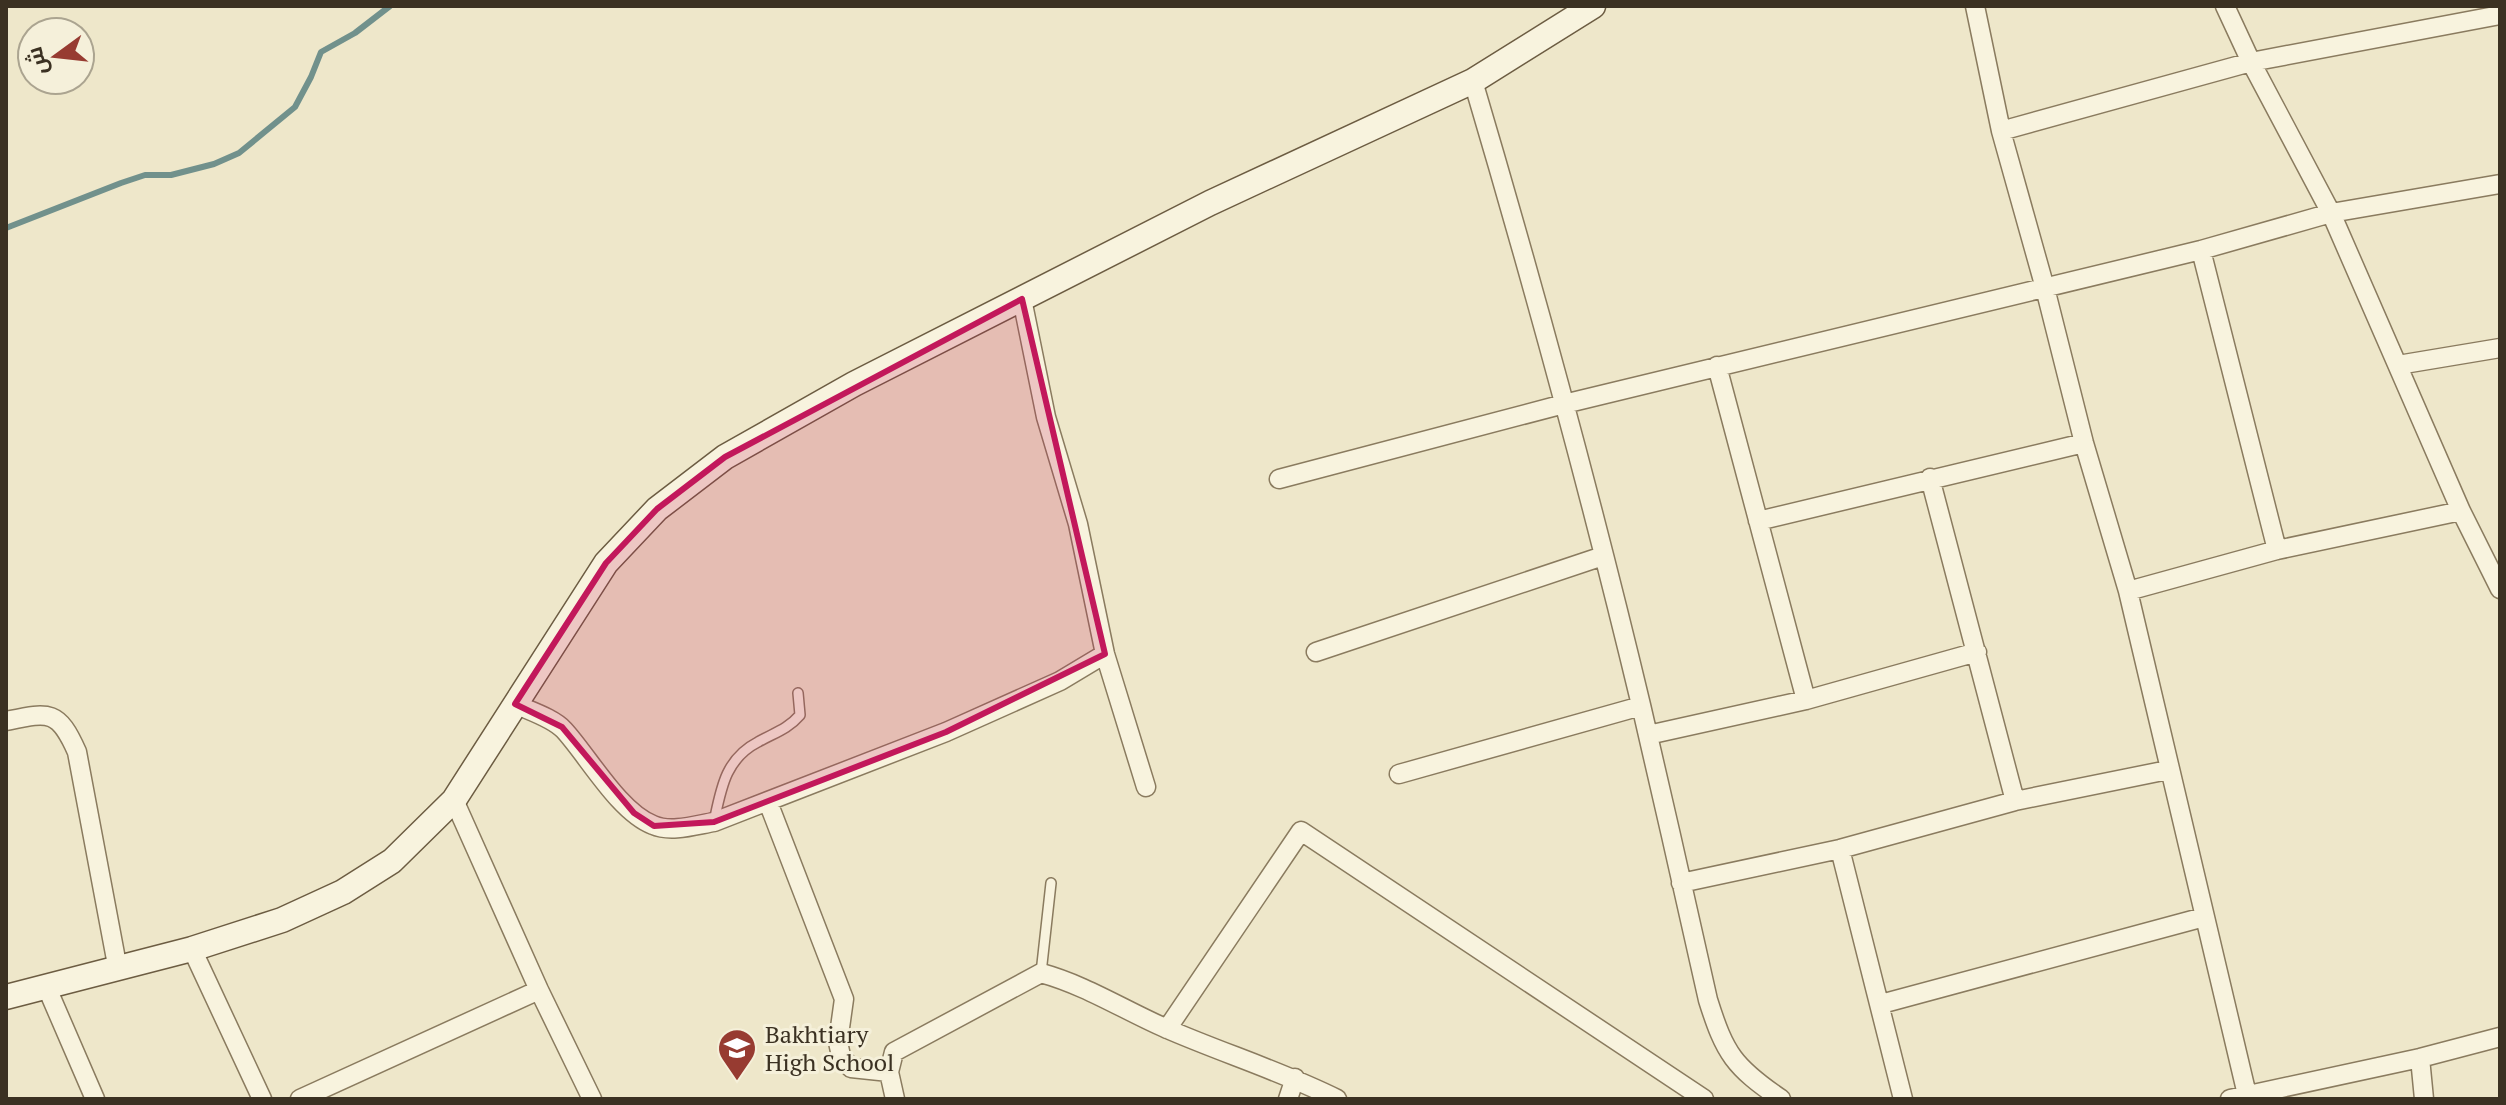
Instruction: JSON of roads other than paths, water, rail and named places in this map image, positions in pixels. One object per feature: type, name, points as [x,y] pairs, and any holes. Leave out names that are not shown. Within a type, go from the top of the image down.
[{"type":"main road","points":[[6,997],[192,949],[282,920],[343,892],[392,861],[454,800],[606,563],[657,509],[738,450],[854,384],[1210,203],[1473,81],[1593,6]]},
{"type":"street","points":[[1975,6],[2001,131],[2084,443],[2128,591],[2204,917],[2242,1098],[2500,1037]]},
{"type":"street","points":[[2225,6],[2331,213],[2461,511],[2500,589]]},
{"type":"street","points":[[2001,131],[2251,62],[2500,15]]},
{"type":"street","points":[[1473,81],[1564,404],[1603,556],[1648,735],[1708,1000],[1720,1038],[1731,1059],[1750,1078],[1781,1099]]},
{"type":"street","points":[[1279,479],[1564,404],[2201,250],[2331,213],[2500,184]]},
{"type":"street","points":[[2201,250],[2277,550]]},
{"type":"street","points":[[1022,299],[1046,417],[1078,524],[1105,654],[1146,787]]},
{"type":"street","points":[[2398,365],[2500,348]]},
{"type":"street","points":[[1717,366],[1806,700]]},
{"type":"street","points":[[1758,521],[2084,443]]},
{"type":"street","points":[[1930,478],[2015,801]]},
{"type":"street","points":[[2128,591],[2277,550],[2461,511]]},
{"type":"street","points":[[1316,652],[1603,556]]},
{"type":"street","points":[[1648,735],[1806,700],[1977,652]]},
{"type":"street","points":[[515,704],[562,727],[590,765],[634,813],[654,826],[678,828],[714,822],[960,726],[1060,681],[1105,654]]},
{"type":"street","points":[[1399,774],[1641,706]]},
{"type":"street","points":[[6,721],[47,715],[67,729],[77,752],[118,970]]},
{"type":"street","points":[[1681,883],[1840,849],[2015,801],[2168,770]]},
{"type":"street","points":[[454,800],[539,990],[592,1099]]},
{"type":"street","points":[[768,802],[844,999],[838,1042],[841,1056],[851,1068],[889,1072]]},
{"type":"street","points":[[1167,1029],[1301,831],[1704,1099]]},
{"type":"street","points":[[1840,849],[1903,1099]]},
{"type":"street","points":[[1881,1004],[2204,917]]},
{"type":"street","points":[[192,949],[262,1099]]},
{"type":"street","points":[[895,1099],[889,1072],[894,1052],[1041,973],[1063,979],[1167,1029],[1295,1078],[1337,1099]]},
{"type":"street","points":[[47,988],[95,1099]]},
{"type":"street","points":[[300,1099],[539,990]]},
{"type":"street","points":[[2420,1058],[2424,1099]]},
{"type":"street","points":[[1288,1099],[1295,1078]]},
{"type":"lane","points":[[714,822],[723,782],[734,759],[755,743],[789,727],[800,715],[798,693]]},
{"type":"lane","points":[[1041,973],[1051,883]]},
{"type":"waterway","points":[[6,228],[145,175],[171,175],[214,164],[239,153],[295,107],[321,52],[355,33],[390,6]]},
{"type":"place","name":"Bakhtiary High School","points":[[737,1082]]}]
